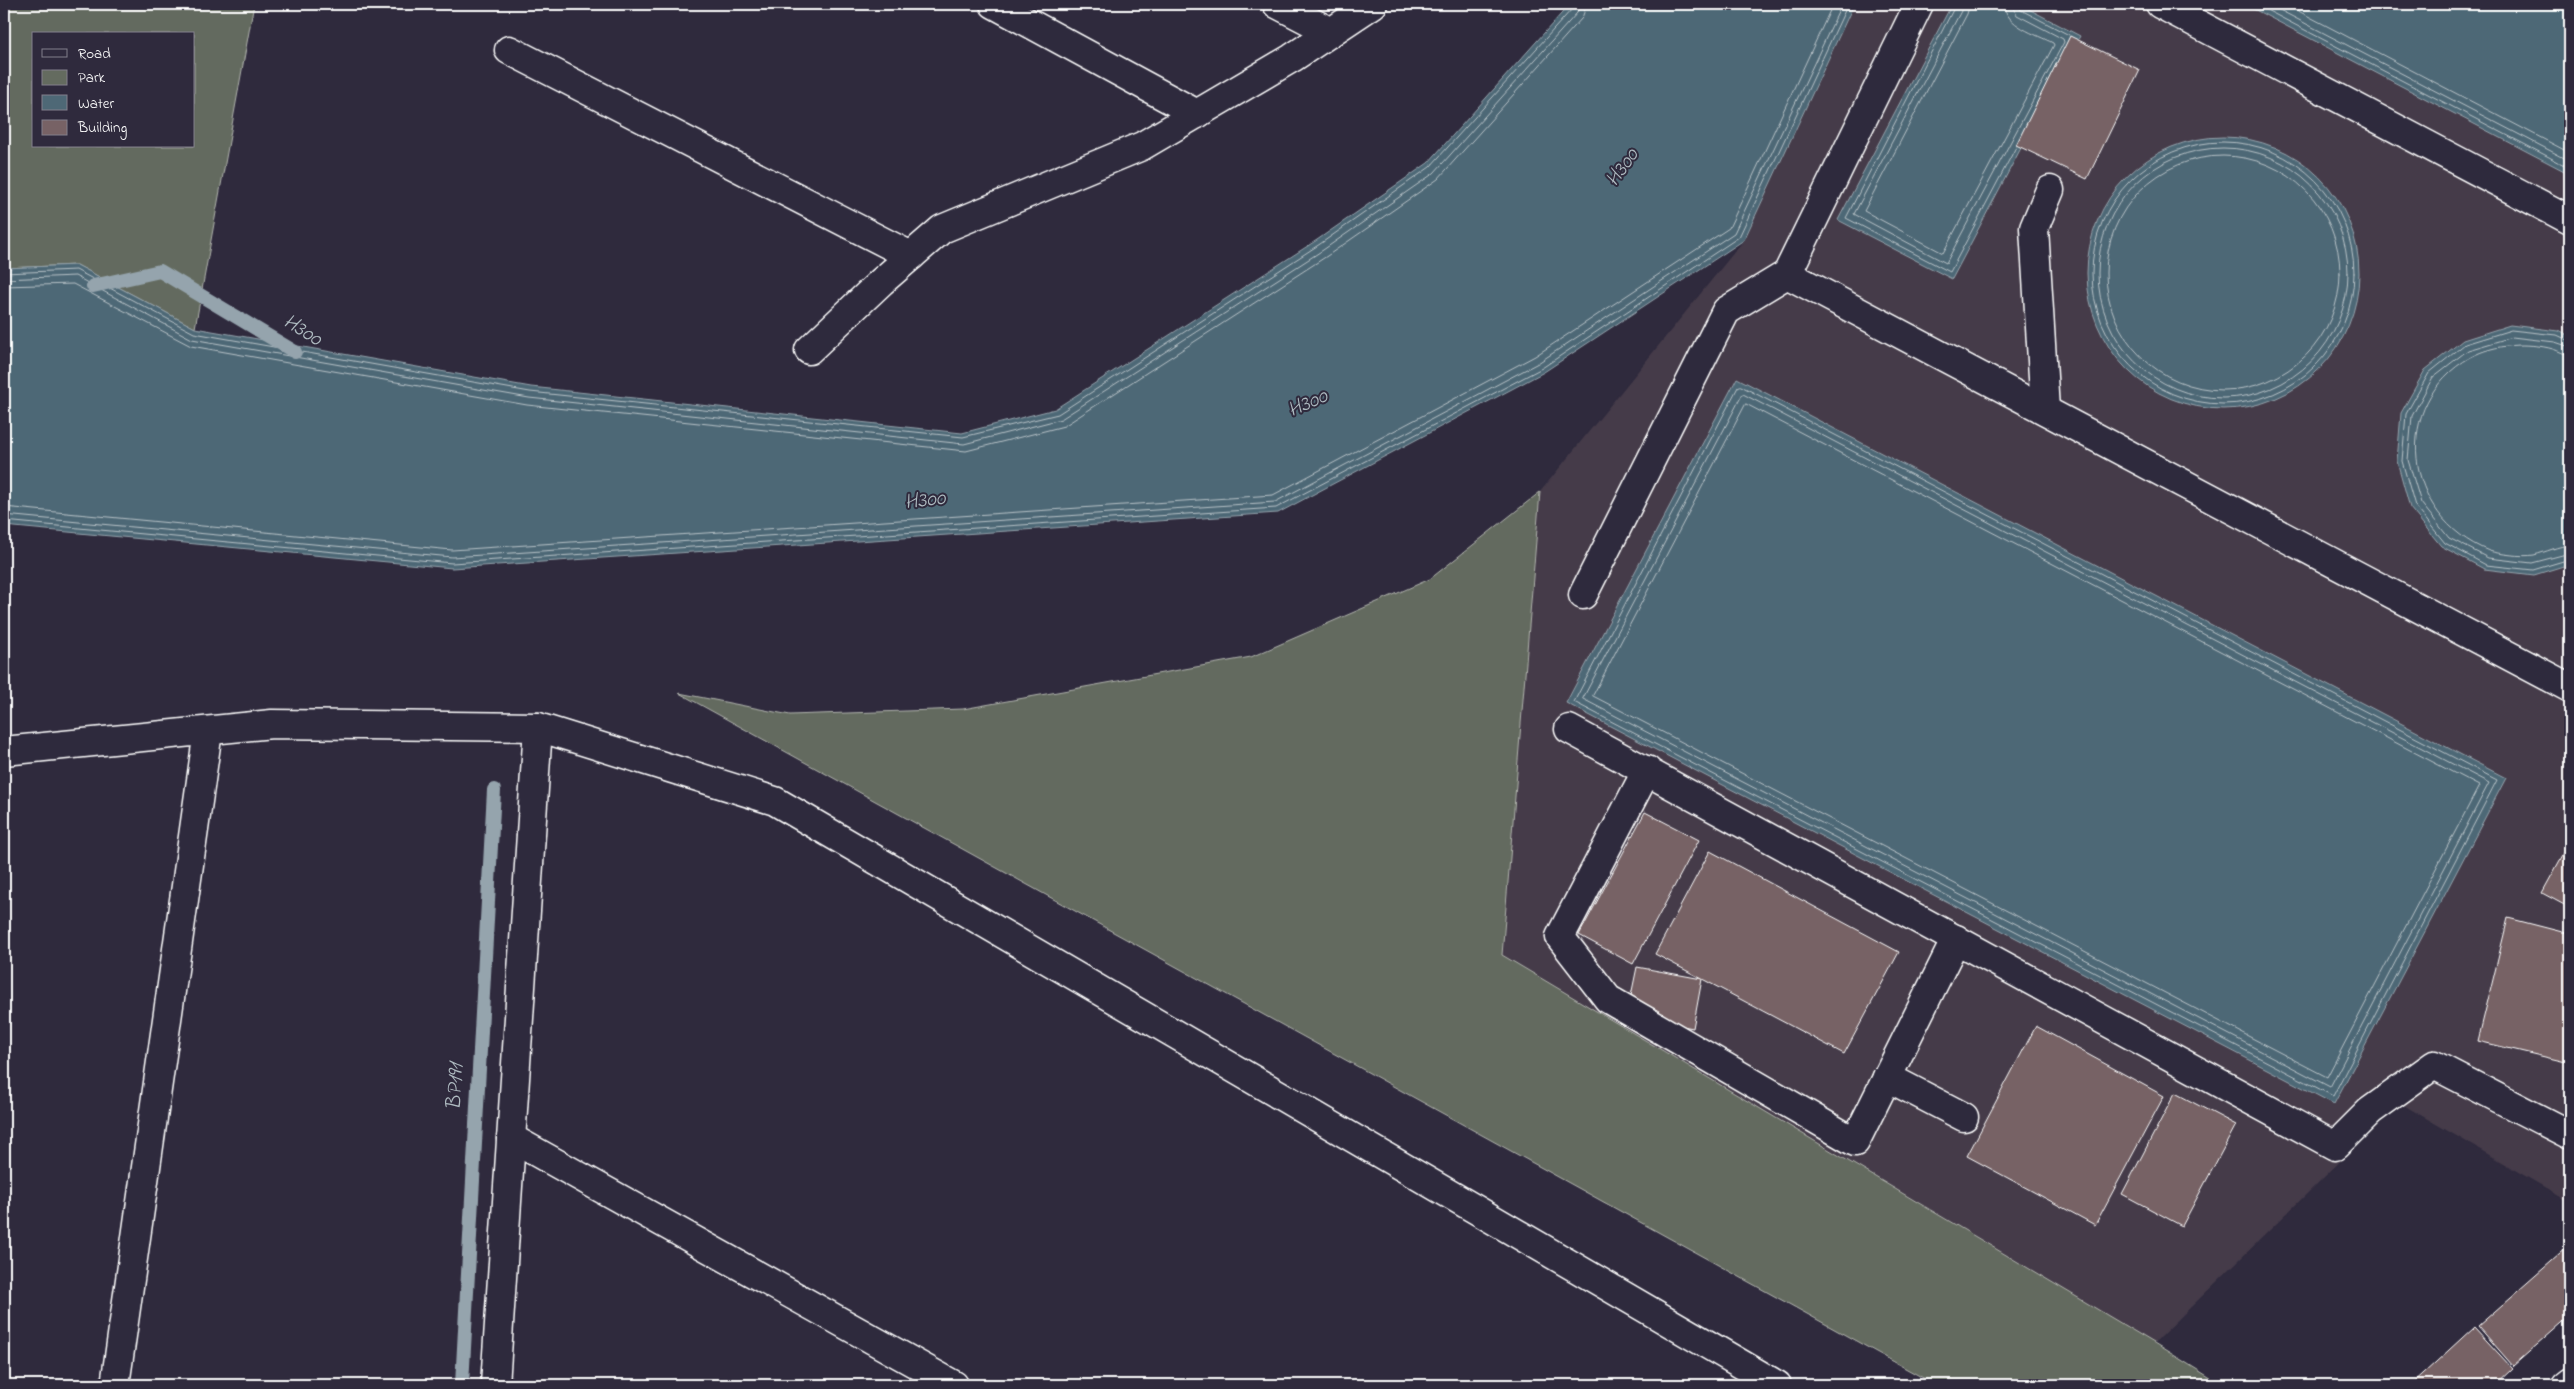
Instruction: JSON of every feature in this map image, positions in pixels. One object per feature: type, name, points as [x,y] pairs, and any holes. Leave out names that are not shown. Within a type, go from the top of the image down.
[{"type":"street","points":[[994,4],[1197,114]]},
{"type":"street","points":[[1277,4],[1331,32]]},
{"type":"street","points":[[809,350],[942,229],[1142,146],[1292,58],[1373,4]]},
{"type":"street","points":[[1583,596],[1726,311],[1787,274],[1919,4]]},
{"type":"street","points":[[2160,4],[2570,220]]},
{"type":"street","points":[[509,50],[911,256]]},
{"type":"street","points":[[2045,410],[2034,228],[2050,190]]},
{"type":"street","points":[[1787,274],[2570,688]]},
{"type":"street","points":[[4,751],[272,724],[538,726],[775,801],[1776,1385]]},
{"type":"street","points":[[495,1385],[538,726]]},
{"type":"street","points":[[1569,729],[2335,1146],[2370,1111],[2434,1065],[2570,1135]]},
{"type":"street","points":[[115,1385],[208,731]]},
{"type":"street","points":[[1646,770],[1560,937],[1608,999],[1855,1142],[1956,939]]},
{"type":"street","points":[[1887,1077],[1964,1117]]},
{"type":"street","points":[[511,1138],[954,1385]]},
{"type":"street","points":[[2565,1385],[2570,1381]]},
{"type":"shaded area","points":[[1854,4],[2570,4],[2570,1202],[2400,1103],[2154,1343],[1502,955],[1540,492],[1744,240]]},
{"type":"green space","points":[[4,4],[254,4],[195,328],[77,265],[4,268]]},
{"type":"green space","points":[[1540,492],[1502,955],[2222,1385],[1936,1385],[679,693],[790,715],[963,709],[1251,657],[1430,579]]},
{"type":"water","points":[[1570,4],[1854,4],[1744,240],[1544,372],[1278,513],[452,568],[4,526],[4,268],[77,265],[195,328],[531,387],[962,433],[1055,409],[1317,240],[1428,163]]},
{"type":"water","points":[[1952,4],[2019,4],[2080,36],[1952,279],[1838,220]]},
{"type":"water","points":[[2244,4],[2570,4],[2570,174]]},
{"type":"water","points":[[2210,137],[2236,137],[2250,139],[2275,147],[2299,160],[2319,177],[2336,197],[2349,221],[2357,246],[2359,273],[2357,300],[2349,325],[2336,349],[2319,369],[2299,386],[2275,399],[2250,407],[2210,409],[2183,403],[2159,393],[2137,378],[2118,359],[2103,337],[2093,313],[2087,286],[2087,260],[2093,233],[2103,209],[2118,187],[2137,168],[2159,153],[2183,143]]},
{"type":"water","points":[[2510,325],[2559,331],[2570,337],[2570,564],[2534,575],[2484,569],[2441,546],[2410,508],[2397,461],[2401,413],[2425,370],[2463,340]]},
{"type":"water","points":[[1737,378],[2506,778],[2334,1104],[1566,703]]},
{"type":"building","points":[[2070,36],[2140,70],[2087,179],[2016,145]]},
{"type":"building","points":[[1645,812],[1699,840],[1633,964],[1579,935]]},
{"type":"building","points":[[2570,842],[2570,908],[2542,893]]},
{"type":"building","points":[[1710,851],[1899,952],[1844,1054],[1655,954]]},
{"type":"building","points":[[2508,918],[2570,934],[2570,1063],[2478,1041]]},
{"type":"building","points":[[1637,967],[1702,979],[1693,1028],[1627,1015]]},
{"type":"building","points":[[2036,1026],[2164,1096],[2095,1225],[1967,1156]]},
{"type":"building","points":[[2175,1093],[2236,1125],[2182,1226],[2122,1194]]},
{"type":"building","points":[[2568,1247],[2570,1249],[2570,1316],[2513,1366],[2478,1326]]},
{"type":"building","points":[[2474,1327],[2512,1368],[2494,1385],[2411,1385]]},
{"type":"waterway","name":"H300","points":[[93,286],[160,271],[295,352]]},
{"type":"waterway","name":"BP191","points":[[462,1385],[494,790]]}]
